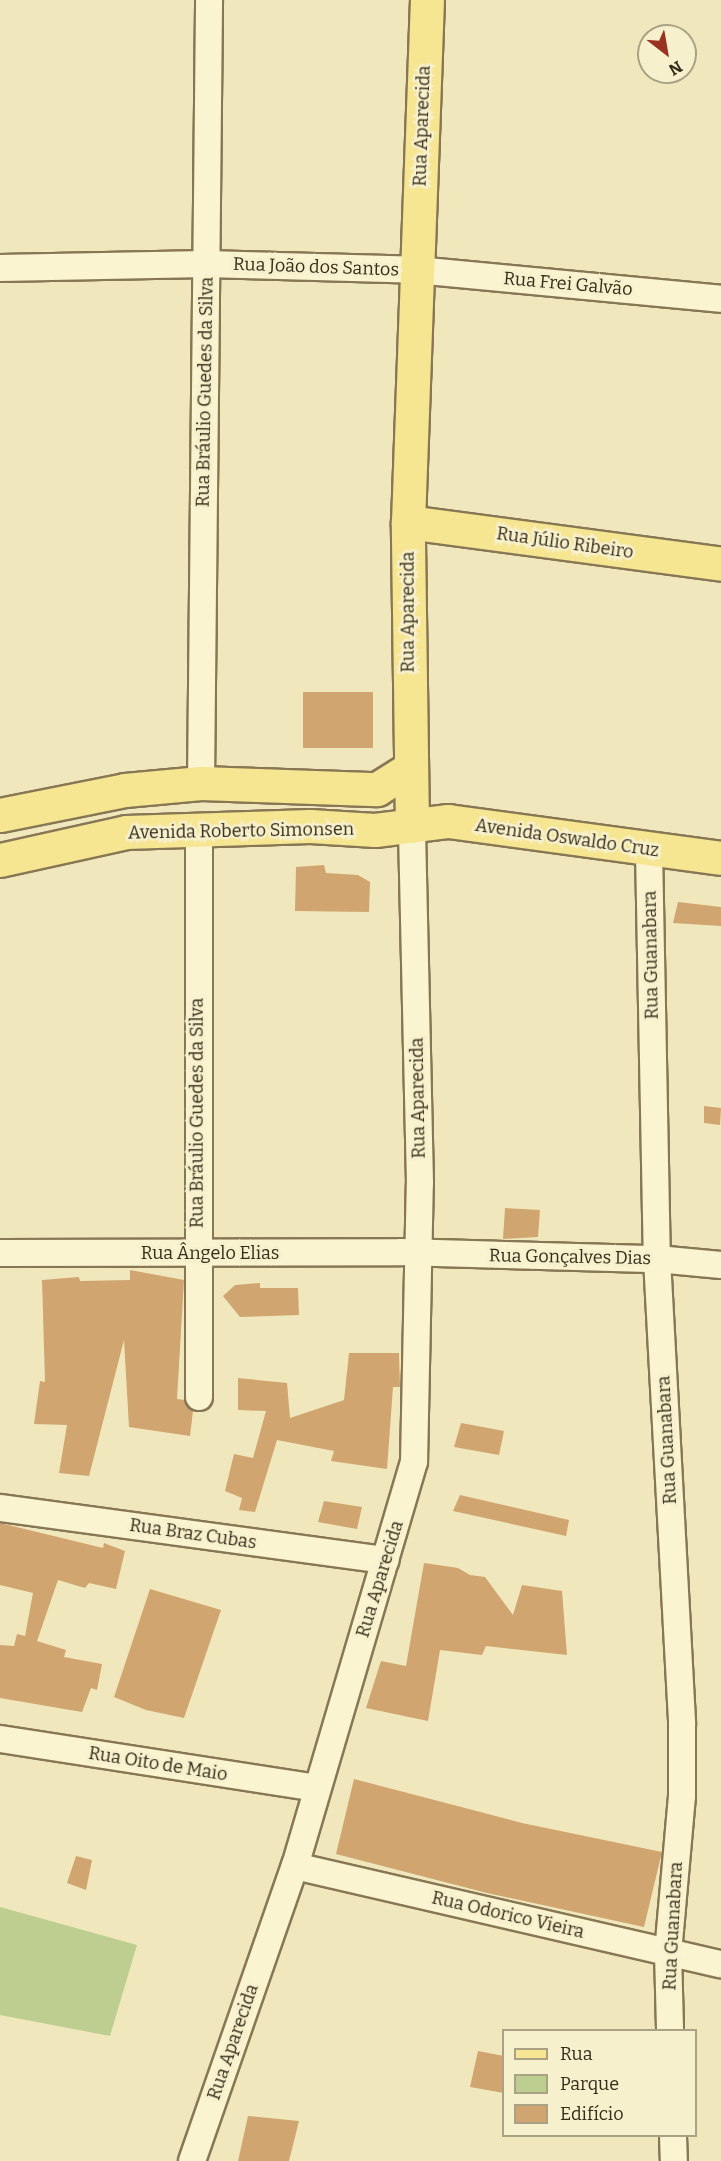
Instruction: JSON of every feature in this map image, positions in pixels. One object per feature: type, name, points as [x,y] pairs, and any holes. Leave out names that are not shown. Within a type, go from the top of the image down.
[{"type":"main road","name":"Rua Aparecida","points":[[412,826],[408,522],[427,0]]},
{"type":"main road","name":"Rua Júlio Ribeiro","points":[[408,522],[721,564]]},
{"type":"main road","points":[[0,815],[125,790],[201,783],[377,789],[410,768]]},
{"type":"main road","name":"Avenida Oswaldo Cruz","points":[[412,826],[448,821],[721,858]]},
{"type":"main road","name":"Avenida Roberto Simonsen","points":[[0,860],[126,831],[310,826],[375,830],[412,826]]},
{"type":"street","name":"Rua Bráulio Guedes da Silva","points":[[201,783],[209,0]]},
{"type":"street","name":"Rua João dos Santos","points":[[0,268],[206,264],[416,270]]},
{"type":"street","name":"Rua Frei Galvão","points":[[416,270],[721,299]]},
{"type":"street","name":"Rua Aparecida","points":[[192,2161],[295,1866],[316,1788],[414,1462],[419,1252],[412,826]]},
{"type":"street","name":"Rua Bráulio Guedes da Silva","points":[[199,828],[196,1253],[199,1397]]},
{"type":"street","name":"Rua Guanabara","points":[[649,849],[657,1259],[682,1724],[682,1796],[668,1952],[670,2029]]},
{"type":"street","name":"Rua Ângelo Elias","points":[[0,1253],[419,1252]]},
{"type":"street","name":"Rua Gonçalves Dias","points":[[419,1252],[657,1259],[721,1265]]},
{"type":"street","name":"Rua Braz Cubas","points":[[0,1508],[386,1560]]},
{"type":"street","name":"Rua Oito de Maio","points":[[0,1739],[316,1788]]},
{"type":"street","name":"Rua Odorico Vieira","points":[[295,1866],[721,1964]]},
{"type":"street","points":[[673,2137],[674,2161]]},
{"type":"green space","points":[[0,1907],[137,1945],[110,2036],[0,2015]]},
{"type":"building","points":[[303,692],[373,692],[373,748],[303,748]]},
{"type":"building","points":[[324,865],[326,873],[358,875],[370,882],[369,912],[295,911],[296,867]]},
{"type":"building","points":[[678,902],[721,907],[721,926],[673,923]]},
{"type":"building","points":[[704,1106],[721,1108],[720,1125],[704,1123]]},
{"type":"building","points":[[505,1208],[540,1210],[538,1237],[503,1239]]},
{"type":"building","points":[[130,1270],[184,1280],[177,1399],[185,1400],[193,1411],[190,1436],[129,1427],[124,1340],[89,1476],[59,1473],[67,1425],[34,1424],[40,1381],[45,1382],[42,1280],[79,1277],[80,1281],[130,1280]]},
{"type":"building","points":[[260,1283],[260,1288],[298,1288],[299,1315],[240,1317],[223,1296],[235,1285]]},
{"type":"building","points":[[349,1353],[399,1353],[400,1387],[393,1387],[387,1469],[331,1461],[334,1451],[277,1440],[255,1512],[239,1510],[242,1498],[225,1491],[234,1454],[253,1458],[266,1411],[238,1410],[238,1378],[287,1383],[290,1418],[344,1400]]},
{"type":"building","points":[[461,1423],[504,1431],[499,1455],[454,1447]]},
{"type":"building","points":[[460,1495],[569,1520],[566,1536],[453,1511]]},
{"type":"building","points":[[324,1501],[362,1507],[357,1529],[318,1522]]},
{"type":"building","points":[[0,1523],[103,1548],[104,1543],[125,1551],[116,1589],[89,1583],[85,1588],[58,1580],[37,1641],[66,1650],[64,1657],[102,1664],[97,1690],[91,1688],[82,1712],[0,1698],[0,1645],[14,1646],[17,1634],[25,1636],[33,1593],[0,1585]]},
{"type":"building","points":[[424,1563],[458,1568],[470,1575],[485,1577],[513,1615],[522,1585],[562,1591],[567,1655],[486,1646],[482,1655],[440,1650],[428,1721],[366,1708],[381,1661],[406,1666]]},
{"type":"building","points":[[150,1589],[221,1610],[184,1718],[146,1710],[114,1697]]},
{"type":"building","points":[[354,1779],[522,1823],[662,1852],[644,1927],[487,1893],[336,1854]]},
{"type":"building","points":[[76,1856],[92,1860],[86,1890],[67,1883]]},
{"type":"building","points":[[478,2051],[502,2056],[502,2093],[470,2087]]},
{"type":"building","points":[[248,2116],[299,2121],[289,2161],[238,2161]]}]
